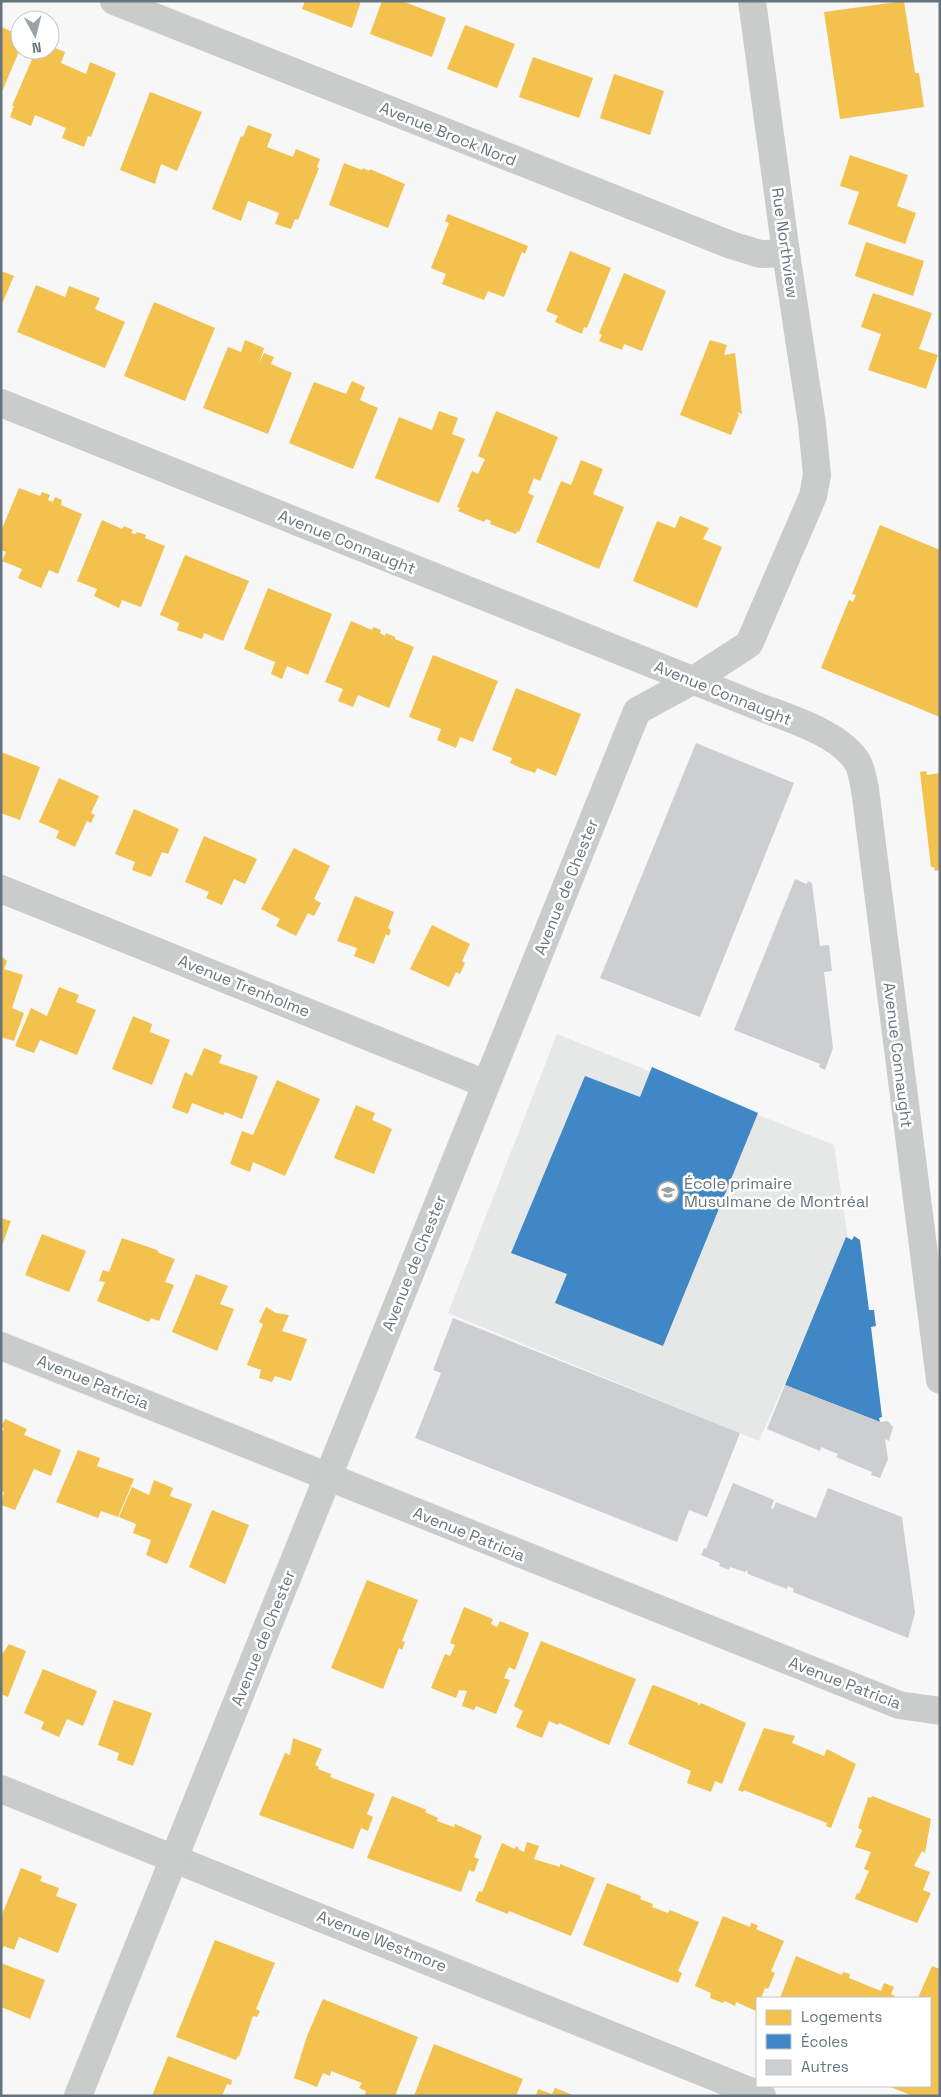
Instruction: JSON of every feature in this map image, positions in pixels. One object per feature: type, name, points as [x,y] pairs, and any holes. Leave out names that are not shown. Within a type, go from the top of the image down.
[{"type":"street","name":"Avenue Brock Nord","points":[[114,1],[731,245],[760,254],[786,253]]},
{"type":"street","name":"Rue Northview","points":[[752,1],[786,253],[812,424],[816,485]]},
{"type":"street","name":"Avenue Connaught","points":[[1,403],[835,739],[851,754],[858,764],[865,789],[940,1380]]},
{"type":"street","name":"Avenue de Chester","points":[[78,2096],[637,711],[692,681],[749,644],[816,485]]},
{"type":"street","name":"Avenue Trenholme","points":[[1,889],[486,1084]]},
{"type":"street","name":"Avenue Patricia","points":[[1,1346],[899,1705],[917,1710],[940,1711]]},
{"type":"street","name":"Avenue Westmore","points":[[1,1789],[762,2096]]},
{"type":"shaded area","name":"École primaire Musulmane de Montréal","points":[[557,1034],[834,1145],[848,1239],[759,1441],[448,1313]]},
{"type":"building: Logements","points":[[305,1],[361,1],[352,28],[302,9]]},
{"type":"building: Logements","points":[[382,1],[402,1],[446,18],[432,57],[370,34]]},
{"type":"building: Logements","points":[[904,1],[915,73],[919,73],[924,107],[840,119],[824,12]]},
{"type":"building: Logements","points":[[465,25],[515,44],[497,88],[447,69]]},
{"type":"building: Logements","points":[[1,27],[10,31],[10,60],[15,60],[1,94]]},
{"type":"building: Logements","points":[[60,50],[65,52],[61,63],[86,74],[90,62],[116,73],[91,137],[88,136],[84,147],[62,138],[66,128],[35,115],[31,126],[10,117],[14,106],[12,106],[32,60],[60,60]]},
{"type":"building: Logements","points":[[533,57],[593,78],[579,118],[519,97]]},
{"type":"building: Logements","points":[[614,74],[664,91],[650,135],[600,118]]},
{"type":"building: Logements","points":[[150,92],[202,112],[177,171],[161,164],[155,184],[120,170]]},
{"type":"building: Logements","points":[[248,125],[272,134],[267,147],[293,157],[296,149],[320,159],[317,167],[319,168],[298,220],[295,219],[291,229],[275,224],[279,213],[248,201],[241,221],[212,209],[241,136],[243,137]]},
{"type":"building: Logements","points":[[850,155],[908,175],[897,206],[916,213],[905,244],[848,224],[859,192],[840,186]]},
{"type":"building: Logements","points":[[344,163],[362,170],[363,168],[369,171],[370,169],[405,184],[388,228],[329,205]]},
{"type":"building: Logements","points":[[448,214],[528,246],[525,254],[522,252],[504,297],[488,291],[484,300],[442,284],[446,274],[431,268],[449,223],[445,221]]},
{"type":"building: Logements","points":[[866,242],[924,261],[913,296],[855,276]]},
{"type":"building: Logements","points":[[570,251],[611,268],[587,328],[584,327],[582,334],[555,322],[558,316],[546,311]]},
{"type":"building: Logements","points":[[1,271],[14,276],[1,306]]},
{"type":"building: Logements","points":[[624,273],[666,291],[642,351],[624,344],[622,350],[599,341],[602,335],[599,333]]},
{"type":"building: Logements","points":[[36,285],[65,297],[69,286],[100,298],[95,309],[125,322],[105,368],[17,332]]},
{"type":"building: Logements","points":[[873,293],[932,313],[919,349],[938,355],[926,389],[868,370],[881,334],[861,327]]},
{"type":"building: Logements","points":[[154,302],[215,328],[185,401],[124,376]]},
{"type":"building: Logements","points":[[245,340],[264,348],[259,364],[264,353],[274,357],[271,364],[292,373],[268,434],[203,408],[228,347],[241,352]]},
{"type":"building: Logements","points":[[710,340],[727,345],[724,355],[735,353],[742,414],[737,412],[739,415],[731,435],[680,415]]},
{"type":"building: Logements","points":[[352,381],[365,387],[360,400],[378,408],[353,469],[289,443],[314,382],[346,394]]},
{"type":"building: Logements","points":[[439,411],[458,418],[452,434],[465,439],[439,503],[375,478],[399,417],[432,430]]},
{"type":"building: Logements","points":[[496,411],[558,437],[540,481],[534,478],[528,493],[534,496],[519,532],[517,531],[516,534],[490,524],[491,521],[486,519],[484,522],[458,511],[460,508],[457,507],[472,471],[478,474],[485,459],[478,456]]},
{"type":"building: Logements","points":[[581,460],[603,469],[593,494],[624,507],[599,569],[536,542],[561,481],[571,485]]},
{"type":"building: Logements","points":[[19,488],[40,496],[42,492],[50,495],[48,500],[53,502],[55,497],[62,500],[61,505],[82,514],[58,574],[49,570],[41,588],[18,578],[22,569],[2,561],[6,552],[1,550],[1,531]]},
{"type":"building: Logements","points":[[680,516],[709,528],[703,539],[722,547],[697,608],[633,581],[657,521],[675,528]]},
{"type":"building: Logements","points":[[102,520],[122,529],[124,526],[133,530],[131,533],[136,534],[137,532],[146,535],[145,538],[165,546],[141,607],[122,600],[119,608],[94,596],[97,589],[77,581]]},
{"type":"building: Logements","points":[[880,525],[940,550],[940,717],[821,668],[849,600],[853,602],[856,595],[852,594]]},
{"type":"building: Logements","points":[[185,555],[249,581],[223,641],[204,633],[202,639],[177,630],[179,623],[160,615]]},
{"type":"building: Logements","points":[[268,588],[332,614],[308,675],[287,666],[282,679],[271,674],[275,662],[244,649]]},
{"type":"building: Logements","points":[[351,621],[372,630],[373,627],[381,630],[380,633],[383,635],[385,636],[386,633],[414,647],[389,708],[358,695],[353,707],[338,701],[343,689],[325,682]]},
{"type":"building: Logements","points":[[433,655],[498,681],[473,742],[460,737],[456,748],[437,740],[441,729],[409,717]]},
{"type":"building: Logements","points":[[516,688],[581,714],[556,776],[537,768],[535,773],[521,768],[510,763],[512,758],[492,750]]},
{"type":"building: Logements","points":[[1,752],[40,767],[20,820],[1,813]]},
{"type":"building: Logements","points":[[926,771],[927,775],[940,773],[940,870],[935,871],[934,867],[931,867],[920,772]]},
{"type":"building: Logements","points":[[59,778],[99,796],[91,813],[95,815],[91,823],[87,821],[75,847],[56,838],[59,831],[39,822]]},
{"type":"building: Logements","points":[[134,809],[179,829],[168,854],[162,852],[151,877],[132,870],[135,862],[115,854]]},
{"type":"building: Logements","points":[[204,836],[257,859],[245,884],[234,879],[222,905],[206,898],[209,892],[185,882]]},
{"type":"building: Logements","points":[[294,848],[330,866],[314,899],[321,903],[314,916],[308,913],[296,936],[276,926],[280,919],[261,909]]},
{"type":"building: Logements","points":[[355,896],[394,912],[388,928],[391,930],[389,936],[386,934],[374,964],[354,956],[357,948],[337,941]]},
{"type":"building: Logements","points":[[432,925],[470,944],[462,961],[465,963],[460,974],[456,972],[449,987],[410,969]]},
{"type":"building: Logements","points":[[1,956],[7,961],[4,969],[23,975],[12,1008],[24,1013],[14,1041],[1,1037]]},
{"type":"building: Logements","points":[[59,987],[79,995],[76,1002],[96,1010],[77,1055],[40,1040],[34,1053],[15,1046],[31,1008],[47,1016]]},
{"type":"building: Logements","points":[[133,1016],[152,1024],[150,1032],[170,1040],[152,1085],[112,1069]]},
{"type":"building: Logements","points":[[204,1048],[222,1055],[219,1063],[258,1076],[242,1119],[225,1112],[223,1115],[192,1103],[188,1114],[172,1108],[185,1072],[192,1076]]},
{"type":"building: Logements","points":[[277,1080],[320,1099],[285,1176],[253,1162],[250,1172],[230,1164],[242,1131],[253,1135]]},
{"type":"building: Logements","points":[[356,1105],[375,1113],[372,1120],[392,1129],[374,1174],[334,1158]]},
{"type":"building: Logements","points":[[1,1218],[11,1221],[1,1248]]},
{"type":"building: Logements","points":[[42,1234],[86,1251],[69,1292],[25,1275]]},
{"type":"building: Logements","points":[[122,1238],[157,1250],[159,1253],[175,1259],[165,1282],[174,1285],[159,1321],[151,1318],[149,1322],[97,1301],[105,1282],[99,1281],[103,1270],[109,1272]]},
{"type":"building: Logements","points":[[196,1274],[228,1286],[220,1304],[234,1309],[217,1351],[172,1332]]},
{"type":"building: Logements","points":[[266,1307],[276,1313],[289,1315],[282,1331],[307,1339],[291,1381],[275,1376],[272,1382],[259,1378],[261,1370],[247,1365],[263,1324],[259,1322]]},
{"type":"building: Logements","points":[[5,1419],[27,1429],[24,1435],[61,1450],[51,1476],[34,1469],[15,1510],[1,1505],[4,1492],[1,1491],[1,1435],[4,1428],[1,1427]]},
{"type":"building: Logements","points":[[78,1450],[100,1458],[97,1466],[134,1479],[118,1517],[101,1511],[98,1518],[56,1502]]},
{"type":"building: Logements","points":[[154,1480],[173,1488],[170,1496],[192,1504],[167,1564],[146,1555],[151,1540],[133,1533],[136,1524],[119,1517],[132,1487],[149,1495]]},
{"type":"building: Logements","points":[[212,1510],[249,1525],[225,1584],[189,1567]]},
{"type":"building: Logements","points":[[367,1580],[418,1600],[402,1641],[405,1642],[402,1650],[399,1648],[383,1689],[331,1668]]},
{"type":"building: Logements","points":[[464,1607],[493,1619],[491,1624],[497,1627],[500,1621],[529,1633],[515,1670],[509,1667],[504,1678],[510,1680],[496,1714],[476,1706],[474,1710],[462,1706],[467,1691],[459,1690],[456,1698],[431,1688],[445,1654],[450,1656],[455,1645],[450,1643]]},
{"type":"building: Logements","points":[[541,1641],[636,1679],[609,1745],[559,1723],[558,1725],[549,1721],[542,1738],[516,1727],[523,1711],[514,1706]]},
{"type":"building: Logements","points":[[9,1644],[26,1651],[8,1697],[1,1694],[1,1656]]},
{"type":"building: Logements","points":[[43,1669],[97,1691],[83,1726],[67,1719],[59,1737],[41,1729],[44,1722],[24,1713]]},
{"type":"building: Logements","points":[[654,1685],[698,1703],[699,1706],[701,1703],[746,1723],[722,1784],[715,1781],[711,1792],[687,1783],[691,1771],[628,1744]]},
{"type":"building: Logements","points":[[114,1700],[152,1713],[133,1766],[117,1760],[119,1753],[98,1745]]},
{"type":"building: Logements","points":[[764,1728],[795,1736],[792,1743],[824,1756],[827,1749],[856,1764],[831,1828],[826,1826],[827,1823],[744,1790],[743,1792],[738,1790]]},
{"type":"building: Logements","points":[[293,1738],[322,1749],[315,1765],[319,1767],[318,1769],[331,1774],[330,1777],[375,1794],[367,1814],[373,1817],[368,1831],[361,1828],[353,1849],[259,1815],[285,1753],[290,1755]]},
{"type":"building: Logements","points":[[392,1796],[427,1810],[425,1812],[438,1818],[437,1821],[454,1827],[455,1824],[482,1836],[474,1857],[479,1859],[474,1872],[469,1870],[461,1892],[367,1858]]},
{"type":"building: Logements","points":[[872,1796],[931,1819],[925,1853],[922,1851],[914,1866],[930,1872],[923,1890],[931,1893],[917,1923],[855,1899],[869,1871],[864,1869],[871,1852],[855,1847],[862,1830],[858,1828],[868,1797],[871,1798]]},
{"type":"building: Logements","points":[[527,1842],[539,1846],[534,1859],[560,1867],[560,1864],[595,1878],[571,1936],[509,1911],[508,1914],[475,1901],[479,1891],[482,1892],[502,1843],[515,1849],[516,1846],[524,1852]]},
{"type":"building: Logements","points":[[21,1868],[42,1876],[40,1881],[59,1888],[56,1896],[77,1904],[58,1953],[19,1937],[14,1950],[4,1946],[1,1952],[1,1917]]},
{"type":"building: Logements","points":[[607,1883],[641,1896],[640,1899],[653,1904],[652,1907],[668,1913],[670,1910],[699,1922],[678,1971],[682,1973],[678,1983],[583,1945]]},
{"type":"building: Logements","points":[[723,1916],[750,1927],[751,1923],[755,1924],[758,1926],[756,1929],[784,1941],[771,1971],[775,1973],[768,1989],[765,1988],[761,1997],[756,1997],[756,2011],[736,2002],[735,2006],[725,2001],[723,2003],[710,1998],[711,1993],[695,1986]]},
{"type":"building: Logements","points":[[215,1940],[275,1963],[256,2009],[260,2011],[257,2017],[253,2016],[239,2057],[236,2060],[176,2037]]},
{"type":"building: Logements","points":[[796,1956],[842,1975],[843,1972],[850,1974],[849,1978],[881,1991],[884,1983],[894,1987],[891,1994],[895,1996],[894,1997],[780,1997]]},
{"type":"building: Logements","points":[[1,1963],[45,1980],[30,2019],[1,2007]]},
{"type":"building: Logements","points":[[932,1966],[940,1969],[940,2096],[913,2096],[890,2087],[931,2087],[931,1997],[918,1997]]},
{"type":"building: Logements","points":[[323,1999],[418,2037],[395,2096],[365,2096],[366,2091],[359,2088],[362,2083],[331,2071],[330,2076],[323,2073],[317,2087],[294,2078],[307,2036]]},
{"type":"building: Logements","points":[[434,2044],[523,2079],[516,2096],[414,2096]]},
{"type":"building: Logements","points":[[168,2056],[232,2080],[231,2085],[227,2084],[222,2096],[152,2096]]},
{"type":"building: Logements","points":[[555,2088],[575,2096],[536,2096],[538,2089],[552,2094]]},
{"type":"building: Écoles","points":[[652,1067],[758,1113],[663,1346],[555,1303],[567,1274],[511,1253],[585,1076],[640,1097]]},
{"type":"building: Écoles","points":[[854,1236],[860,1240],[869,1310],[874,1310],[876,1326],[871,1327],[882,1417],[879,1418],[880,1422],[785,1385],[846,1237],[852,1240]]},
{"type":"building: Autres","points":[[696,743],[794,783],[700,1017],[600,978]]},
{"type":"building: Autres","points":[[795,879],[807,884],[808,881],[812,883],[820,946],[829,945],[832,971],[824,972],[833,1048],[825,1070],[819,1067],[820,1064],[734,1030]]},
{"type":"building: Autres","points":[[453,1318],[740,1433],[707,1517],[689,1510],[677,1542],[415,1438],[441,1373],[433,1370]]},
{"type":"building: Autres","points":[[785,1385],[880,1422],[888,1421],[893,1427],[889,1441],[885,1439],[888,1459],[880,1478],[871,1475],[872,1472],[836,1457],[838,1454],[821,1447],[820,1451],[767,1429]]},
{"type":"building: Autres","points":[[733,1483],[774,1500],[771,1508],[773,1509],[776,1502],[816,1518],[828,1488],[902,1517],[915,1613],[908,1638],[793,1592],[794,1589],[788,1586],[787,1589],[748,1574],[747,1570],[745,1572],[730,1567],[729,1570],[719,1566],[720,1563],[701,1555],[704,1548],[706,1549]]},
{"type":"place","name":"École primaire Musulmane de Montréal","points":[[668,1192]]}]
